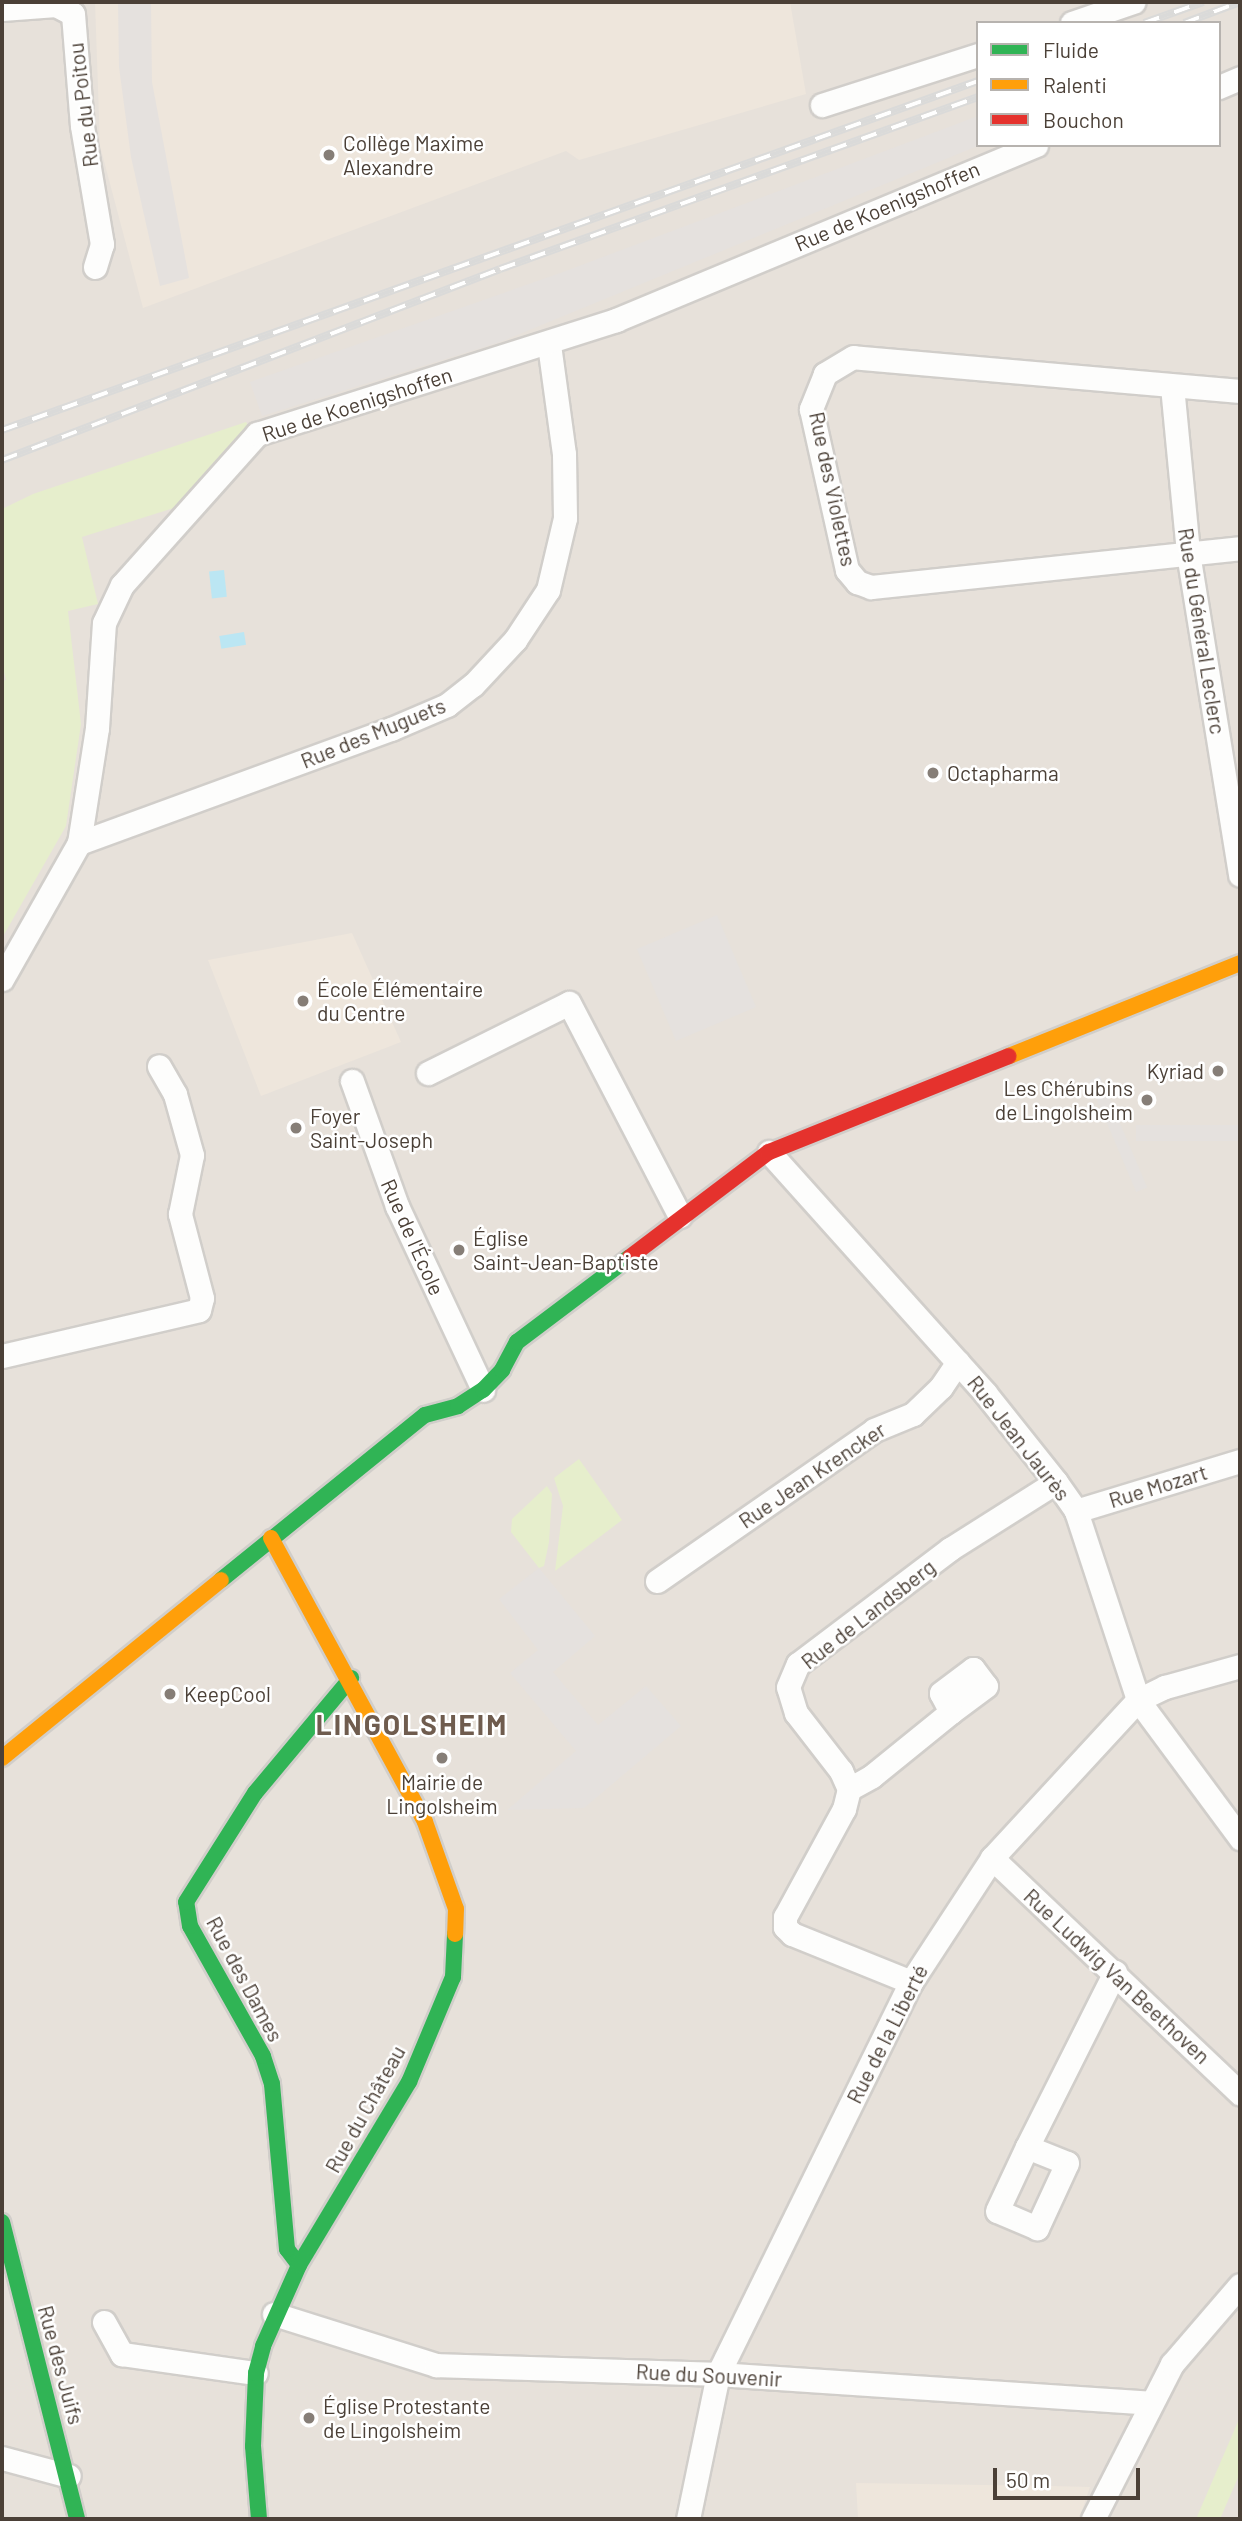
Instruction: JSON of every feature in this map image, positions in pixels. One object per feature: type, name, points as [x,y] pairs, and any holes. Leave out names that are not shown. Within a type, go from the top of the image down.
[{"type":"main road","points":[[2,1758],[425,1416],[458,1406],[483,1390],[502,1370],[517,1342],[680,1216],[769,1152],[1240,963]]},
{"type":"main road","name":"Rue du Château","points":[[260,2519],[253,2446],[256,2373],[274,2314],[299,2265],[409,2082],[453,1977],[456,1909],[425,1822],[351,1678],[271,1538]]},
{"type":"main road","name":"Rue des Dames","points":[[299,2265],[287,2249],[272,2084],[262,2056],[190,1926],[186,1902],[255,1793],[351,1678]]},
{"type":"main road","name":"Rue des Juifs","points":[[2,2222],[78,2519]]},
{"type":"street","points":[[1078,21],[1133,2]]},
{"type":"street","name":"Rue du Poitou","points":[[2,9],[55,5],[73,14],[82,126],[102,244],[95,267]]},
{"type":"street","points":[[822,105],[976,56]]},
{"type":"street","points":[[1221,86],[1240,78]]},
{"type":"street","name":"Rue de Koenigshoffen","points":[[2,979],[79,843],[97,728],[104,623],[122,585],[245,444],[272,427],[550,345],[1031,147]]},
{"type":"street","name":"Rue des Muguets","points":[[79,843],[391,729],[447,705],[473,685],[514,640],[548,590],[565,518],[564,454],[550,345]]},
{"type":"street","name":"Rue des Violettes","points":[[1240,391],[852,357],[825,374],[811,409],[847,570],[857,582],[871,587],[1240,548]]},
{"type":"street","name":"Rue du Général Leclerc","points":[[1172,386],[1188,553],[1240,875]]},
{"type":"street","points":[[428,1073],[569,1003],[680,1216]]},
{"type":"street","points":[[2,1356],[199,1310],[202,1298],[180,1214],[192,1155],[175,1094],[159,1066]]},
{"type":"street","name":"Rue de l'École","points":[[352,1082],[397,1206],[483,1390]]},
{"type":"street","name":"Rue Jean Jaurès","points":[[769,1152],[958,1362],[1056,1482],[1076,1511],[1138,1700],[1240,1838]]},
{"type":"street","name":"Rue Jean Krencker","points":[[657,1581],[874,1430],[913,1414],[941,1387],[958,1362]]},
{"type":"street","name":"Rue Mozart","points":[[1076,1511],[1240,1461]]},
{"type":"street","name":"Rue de Landsberg","points":[[849,1789],[841,1771],[796,1713],[788,1687],[798,1664],[950,1549],[1056,1482]]},
{"type":"street","name":"Rue de la Liberté","points":[[688,2519],[692,2481],[718,2374],[911,1982],[992,1858],[1138,1700],[1165,1687],[1240,1666]]},
{"type":"street","points":[[911,1982],[792,1934],[785,1927],[785,1917],[844,1809],[849,1789],[872,1776],[951,1712]]},
{"type":"street","name":"Rue Ludwig Van Beethoven","points":[[992,1858],[1240,2093]]},
{"type":"street","points":[[1027,2147],[1115,1972]]},
{"type":"street","points":[[1093,2519],[1172,2364],[1240,2285]]},
{"type":"street","name":"Rue du Souvenir","points":[[274,2314],[436,2365],[718,2374],[1150,2403]]},
{"type":"street","points":[[104,2322],[122,2354],[256,2373]]},
{"type":"street","points":[[2,2458],[69,2476]]},
{"type":"shaded area","points":[[2,2],[1240,2],[1240,2519],[2,2519]]},
{"type":"shaded area","name":"Collège Maxime Alexandre","points":[[95,2],[790,2],[806,94],[579,160],[566,151],[143,308],[100,146]]},
{"type":"shaded area","points":[[118,2],[151,2],[152,82],[189,278],[160,286],[131,157],[119,67]]},
{"type":"shaded area","points":[[976,117],[976,147],[500,342],[262,416],[250,382],[563,272]]},
{"type":"shaded area","points":[[717,915],[756,1007],[676,1041],[637,949]]},
{"type":"shaded area","name":"École Élémentaire du Centre","points":[[352,933],[401,1042],[261,1096],[208,960]]},
{"type":"shaded area","points":[[1100,1076],[1147,1187],[1136,1192],[1089,1081]]},
{"type":"shaded area","points":[[1136,1125],[1240,1125],[1240,1141],[1136,1141]]},
{"type":"shaded area","points":[[539,1568],[595,1636],[553,1672],[598,1725],[646,1686],[681,1726],[584,1808],[507,1810],[576,1751],[510,1673],[538,1650],[499,1599]]},
{"type":"shaded area","points":[[856,2483],[1090,2487],[1079,2519],[858,2519]]},
{"type":"green space","points":[[246,422],[249,427],[180,506],[82,537],[98,604],[68,611],[81,724],[66,826],[2,938],[2,681],[6,680],[2,664],[2,509],[33,494]]},
{"type":"green space","points":[[579,1459],[622,1520],[555,1571],[563,1506],[554,1478]]},
{"type":"green space","points":[[547,1486],[552,1494],[549,1542],[544,1566],[539,1568],[511,1532],[512,1519]]},
{"type":"green space","points":[[1240,2417],[1240,2473],[1220,2519],[1196,2519]]},
{"type":"water","points":[[224,570],[227,597],[212,598],[209,572]]},
{"type":"water","points":[[244,632],[246,645],[221,649],[219,636]]},
{"type":"railway","points":[[1150,21],[1203,2]]},
{"type":"railway","points":[[1189,21],[1240,2]]},
{"type":"railway","points":[[2,430],[976,82]]},
{"type":"railway","points":[[2,460],[500,269],[976,98]]},
{"type":"traffic: fast","points":[[221,1580],[425,1415],[458,1406],[483,1390],[502,1370],[517,1342],[630,1257]]},
{"type":"traffic: fast","points":[[299,2265],[287,2249],[272,2084],[263,2056],[190,1926],[186,1902],[255,1793],[351,1678]]},
{"type":"traffic: fast","points":[[259,2519],[253,2446],[256,2373],[263,2346],[299,2265],[409,2082],[453,1977],[455,1934]]},
{"type":"traffic: fast","points":[[2,2222],[77,2519]]},
{"type":"traffic: slow","points":[[1009,1056],[1240,963]]},
{"type":"traffic: slow","points":[[271,1538],[425,1822],[456,1909],[455,1934]]},
{"type":"traffic: slow","points":[[2,1758],[221,1580]]},
{"type":"traffic: jam","points":[[630,1257],[769,1152],[1009,1056]]},
{"type":"place","name":"Collège Maxime Alexandre","points":[[329,155]]},
{"type":"place","name":"Octapharma","points":[[933,773]]},
{"type":"place","name":"École Élémentaire du Centre","points":[[303,1001]]},
{"type":"place","name":"Kyriad","points":[[1218,1071]]},
{"type":"place","name":"Les Chérubins de Lingolsheim","points":[[1147,1100]]},
{"type":"place","name":"Foyer Saint-Joseph","points":[[296,1128]]},
{"type":"place","name":"Église Saint-Jean-Baptiste","points":[[459,1250]]},
{"type":"place","name":"KeepCool","points":[[170,1694]]},
{"type":"place","name":"Mairie de Lingolsheim","points":[[442,1758]]},
{"type":"place","name":"Église Protestante de Lingolsheim","points":[[309,2418]]},
{"type":"district","name":"LINGOLSHEIM","points":[[412,1724]]}]
